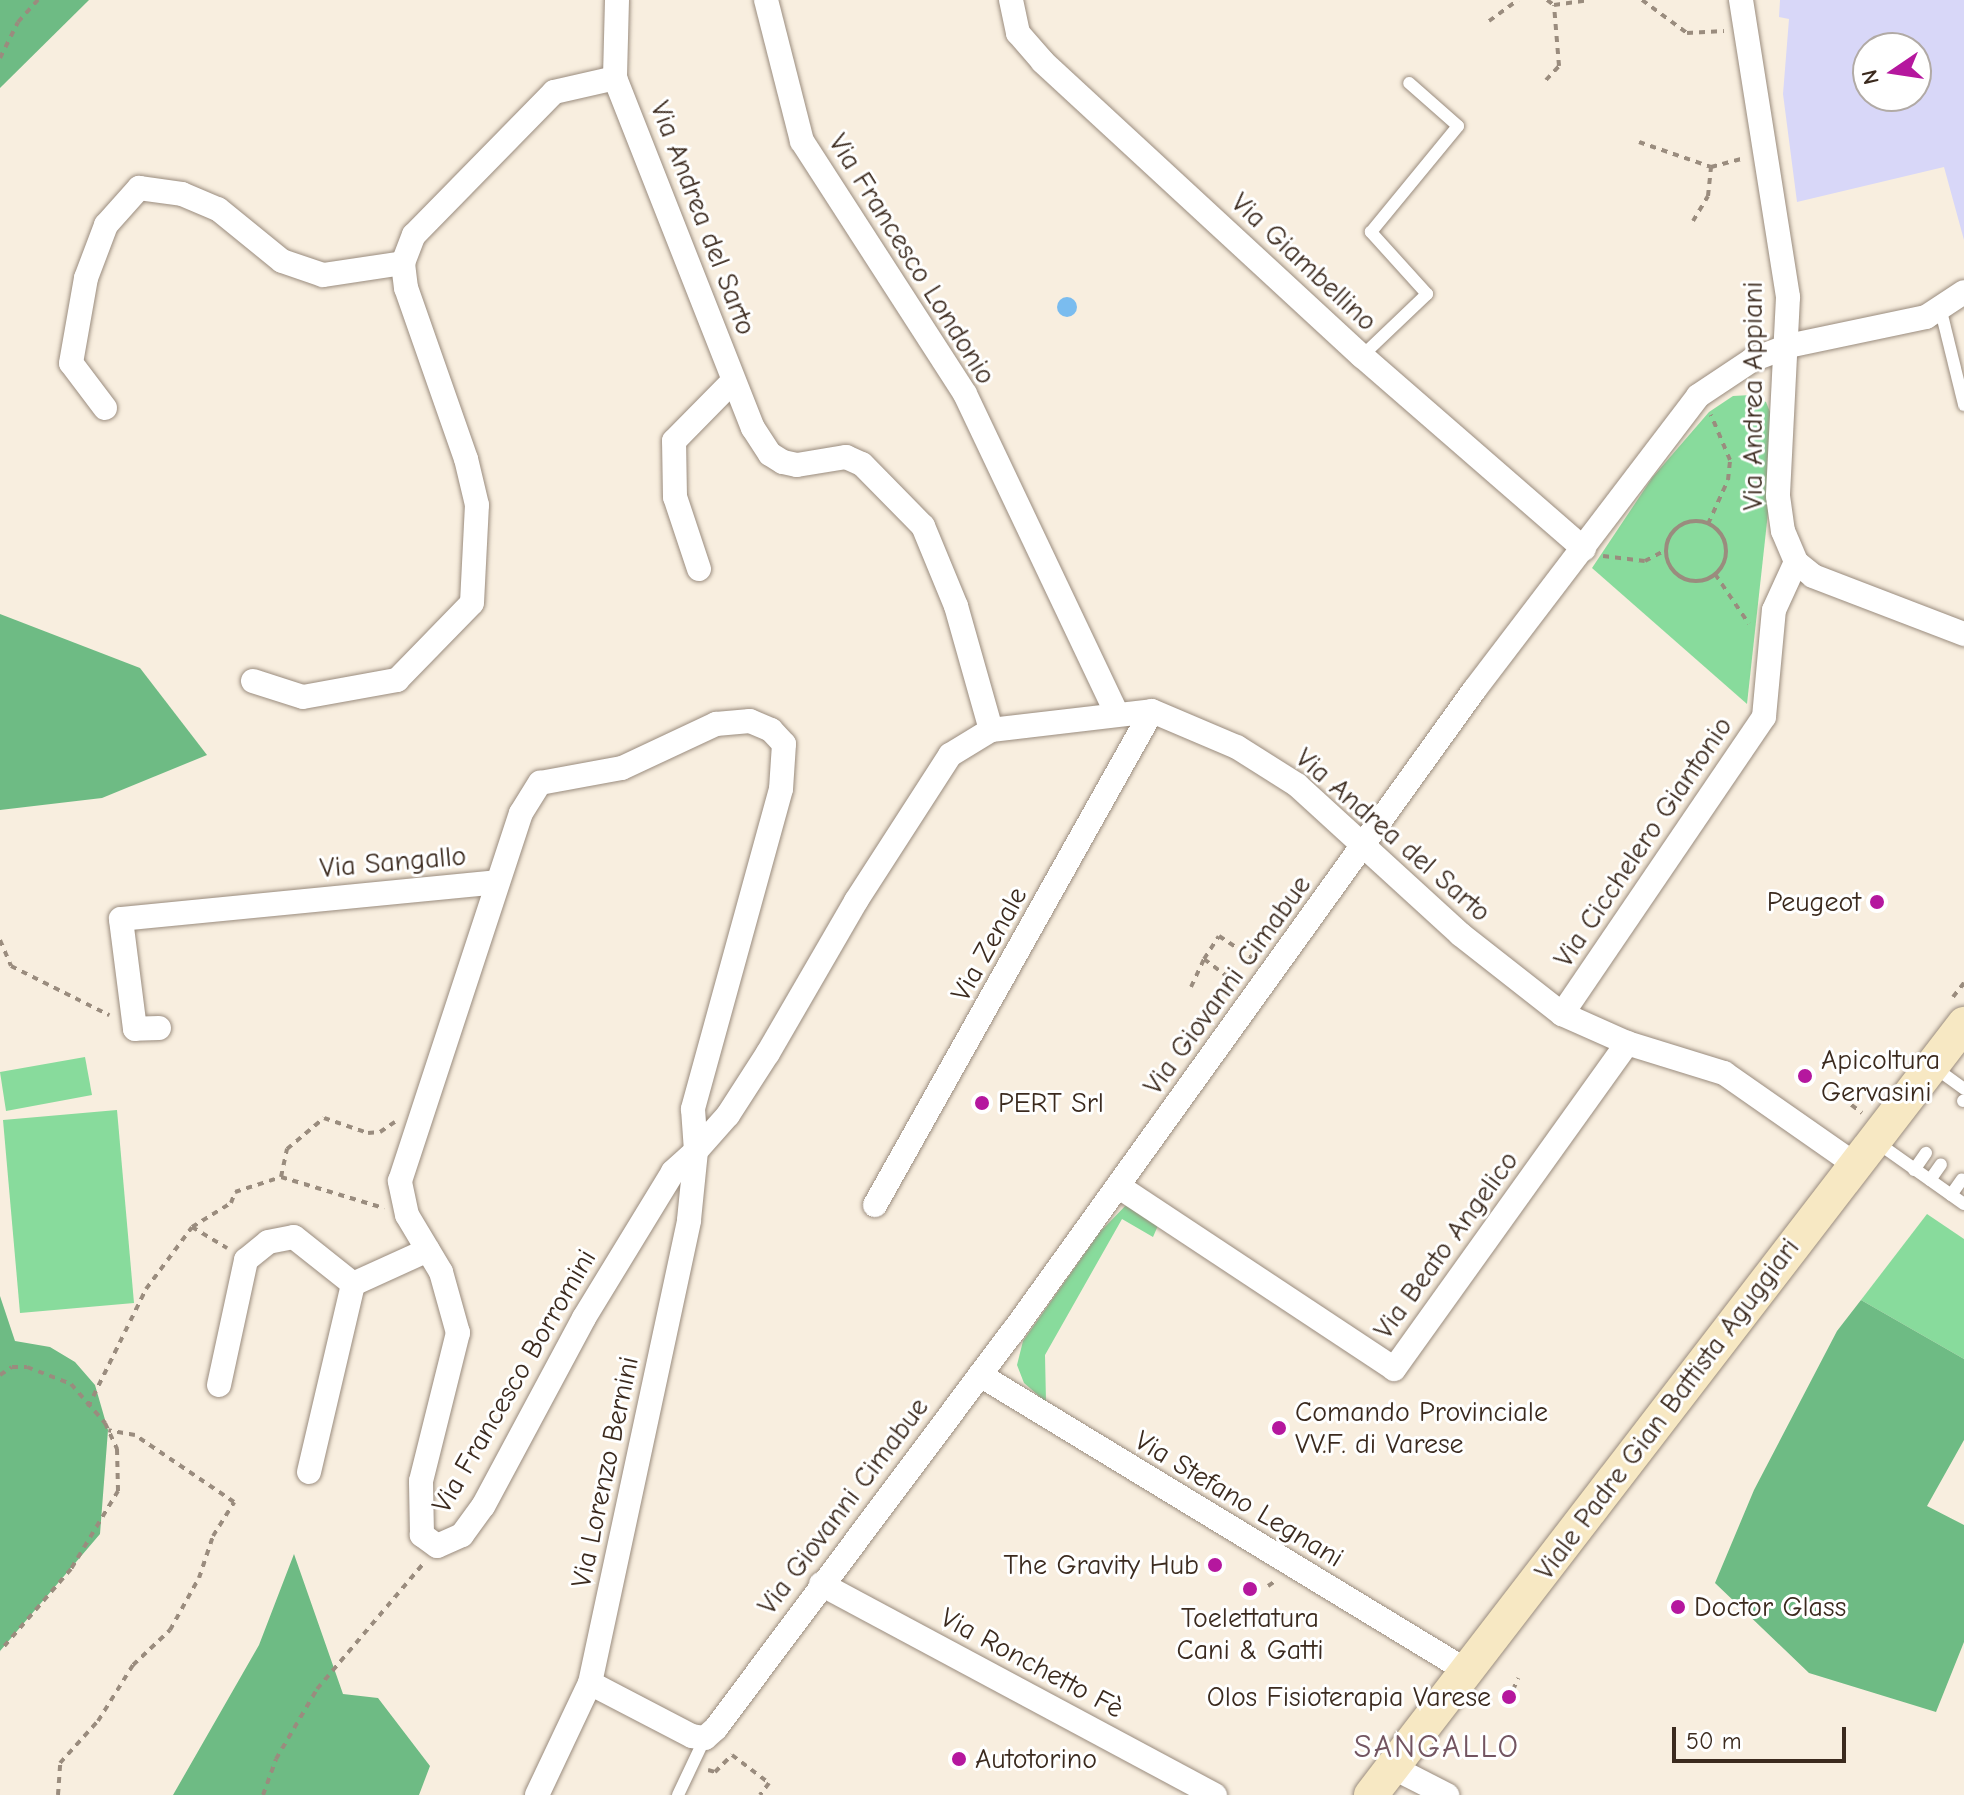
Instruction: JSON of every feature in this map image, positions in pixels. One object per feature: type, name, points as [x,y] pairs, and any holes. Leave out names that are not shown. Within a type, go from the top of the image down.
[{"type":"main road","name":"Viale Padre Gian Battista Aguggiari","points":[[1371,1795],[1467,1671],[1861,1138],[1963,1029]]},
{"type":"street","name":"Via Andrea del Sarto","points":[[617,0],[615,78],[733,381],[770,454],[797,465],[846,457],[862,464],[923,526],[956,606],[991,730],[1152,711],[1180,719],[1237,747],[1297,785],[1460,934],[1562,1014],[1627,1043],[1724,1073],[1861,1138]]},
{"type":"street","name":"Via Francesco Londonio","points":[[766,0],[802,141],[965,394],[1117,714]]},
{"type":"street","name":"Via Giambellino","points":[[1011,0],[1018,33],[1043,62],[1362,356],[1584,549]]},
{"type":"street","name":"Via Andrea Appiani","points":[[1741,0],[1788,297],[1788,346],[1778,496],[1783,531],[1796,562]]},
{"type":"street","name":"Via Andrea del Sarto","points":[[403,263],[414,235],[554,92],[615,78]]},
{"type":"street","points":[[105,408],[71,363],[86,278],[106,225],[139,188],[182,194],[218,209],[282,261],[323,275],[403,263],[406,288],[466,459],[477,505],[472,603],[397,680],[303,697],[253,681]]},
{"type":"street","name":"Via Giovanni Cimabue","points":[[705,1738],[980,1375],[1365,847],[1475,689],[1698,396],[1752,360],[1788,346],[1860,335],[1926,317],[1964,292]]},
{"type":"street","name":"Via Andrea del Sarto","points":[[699,569],[675,497],[674,441],[733,381]]},
{"type":"street","points":[[1796,562],[1839,589],[1964,634]]},
{"type":"street","name":"Via Cicchelero Giantonio","points":[[1562,1014],[1764,717],[1774,610],[1796,562]]},
{"type":"street","name":"Via Zenale","points":[[875,1205],[1152,711]]},
{"type":"street","name":"Via Sangallo","points":[[135,1029],[121,919],[497,882],[521,813],[540,783],[622,768],[716,724],[750,721],[771,730],[784,744],[781,789],[693,1109],[696,1151]]},
{"type":"street","points":[[696,1151],[728,1115],[768,1053],[856,901],[950,755],[991,730]]},
{"type":"street","name":"Via Francesco Borromini","points":[[497,882],[400,1181],[407,1213],[441,1272],[458,1333],[421,1481],[422,1535],[437,1546],[462,1535],[483,1506],[584,1318],[673,1172],[696,1151]]},
{"type":"street","points":[[135,1029],[159,1028]]},
{"type":"street","name":"Via Beato Angelico","points":[[1118,1186],[1394,1369],[1627,1043]]},
{"type":"street","name":"Via Lorenzo Bernini","points":[[537,1795],[590,1683],[689,1220],[696,1151]]},
{"type":"street","points":[[219,1385],[246,1260],[268,1242],[294,1237],[353,1284]]},
{"type":"street","points":[[353,1284],[428,1250]]},
{"type":"street","points":[[309,1472],[353,1284]]},
{"type":"street","name":"Via Stefano Legnani","points":[[980,1375],[1467,1671]]},
{"type":"street","name":"Via Ronchetto Fè","points":[[821,1584],[1215,1795]]},
{"type":"street","points":[[590,1683],[692,1736],[705,1738]]},
{"type":"street","points":[[1392,1767],[1447,1795]]},
{"type":"lane","points":[[1362,356],[1427,294],[1371,232],[1458,126],[1409,83]]},
{"type":"lane","points":[[1940,307],[1964,405]]},
{"type":"lane","points":[[1931,1065],[1964,1089]]},
{"type":"lane","points":[[1861,1138],[1964,1204]]},
{"type":"lane","points":[[1914,1170],[1926,1153]]},
{"type":"lane","points":[[1930,1180],[1941,1164]]},
{"type":"lane","points":[[1951,1195],[1962,1179]]},
{"type":"lane","points":[[678,1795],[705,1738]]},
{"type":"path","points":[[0,58],[18,22],[38,0]]},
{"type":"path","points":[[1489,21],[1518,0]]},
{"type":"path","points":[[1547,0],[1554,5],[1590,0]]},
{"type":"path","points":[[1642,0],[1687,33],[1724,31]]},
{"type":"path","points":[[1546,80],[1559,66],[1554,5]]},
{"type":"path","points":[[1639,142],[1711,167],[1747,158]]},
{"type":"path","points":[[1693,221],[1708,196],[1711,167]]},
{"type":"path","points":[[1698,396],[1730,460],[1728,480],[1708,524]]},
{"type":"path","points":[[1584,549],[1617,560],[1645,561],[1666,550],[1680,526],[1708,524]]},
{"type":"path","points":[[1666,550],[1679,576],[1698,581],[1715,574],[1725,547],[1708,524]]},
{"type":"path","points":[[1715,574],[1742,618],[1771,639]]},
{"type":"path","points":[[1191,987],[1219,936],[1257,961]]},
{"type":"path","points":[[0,940],[11,966],[135,1029]]},
{"type":"path","points":[[1204,959],[1243,989]]},
{"type":"path","points":[[1823,1083],[1861,1138]]},
{"type":"path","points":[[281,1177],[287,1149],[324,1118],[355,1131],[380,1132],[401,1117],[420,1114]]},
{"type":"path","points":[[88,1407],[146,1289],[192,1227],[231,1203],[235,1192],[281,1177],[407,1213]]},
{"type":"path","points":[[192,1227],[246,1260]]},
{"type":"path","points":[[0,1375],[12,1367],[27,1367],[71,1384],[108,1430],[117,1449],[118,1491],[71,1569],[0,1651]]},
{"type":"path","points":[[58,1795],[60,1763],[98,1721],[133,1665],[170,1630],[199,1578],[213,1536],[234,1502],[135,1435],[108,1430]]},
{"type":"path","points":[[263,1795],[276,1759],[317,1689],[437,1546]]},
{"type":"path","points":[[1513,1690],[1518,1678]]},
{"type":"path","points":[[706,1769],[715,1772],[732,1755],[769,1783],[760,1795]]},
{"type":"shaded area","points":[[1780,0],[1964,0],[1964,240],[1944,167],[1797,202],[1783,94],[1789,19],[1779,17]]},
{"type":"green space","points":[[0,0],[89,0],[0,88]]},
{"type":"green space","points":[[1751,395],[1766,402],[1775,424],[1775,449],[1747,704],[1592,568],[1652,478],[1709,412],[1733,396]]},
{"type":"green space","points":[[0,614],[140,668],[207,755],[102,798],[0,810]]},
{"type":"green space","points":[[85,1057],[92,1095],[6,1111],[0,1072]]},
{"type":"green space","points":[[117,1110],[134,1303],[20,1313],[3,1120]]},
{"type":"green space","points":[[1130,1201],[1160,1221],[1153,1237],[1122,1219],[1045,1355],[1046,1402],[1024,1383],[1017,1365],[1023,1341],[1100,1232]]},
{"type":"green space","points":[[1927,1214],[1964,1239],[1964,1359],[1861,1300]]},
{"type":"green space","points":[[0,1296],[15,1341],[50,1347],[75,1362],[95,1385],[108,1430],[100,1534],[0,1651]]},
{"type":"green space","points":[[1861,1300],[1964,1359],[1964,1440],[1927,1506],[1964,1525],[1964,1642],[1936,1712],[1809,1673],[1715,1583],[1754,1490],[1837,1331]]},
{"type":"green space","points":[[294,1554],[343,1694],[378,1698],[430,1766],[419,1795],[173,1795],[259,1645]]},
{"type":"water","points":[[1063,297],[1071,297],[1077,307],[1071,317],[1063,317],[1057,311],[1057,303]]},
{"type":"place","name":"Peugeot","points":[[1877,902]]},
{"type":"place","name":"Apicoltura Gervasini","points":[[1805,1076]]},
{"type":"place","name":"PERT Srl","points":[[982,1103]]},
{"type":"place","name":"Comando Provinciale VV.F. di Varese","points":[[1279,1428]]},
{"type":"place","name":"The Gravity Hub","points":[[1215,1565]]},
{"type":"place","name":"Toelettatura Cani & Gatti","points":[[1250,1589]]},
{"type":"place","name":"Doctor Glass","points":[[1678,1607]]},
{"type":"place","name":"Olos Fisioterapia Varese","points":[[1509,1697]]},
{"type":"place","name":"Autotorino","points":[[959,1759]]},
{"type":"district","name":"SANGALLO","points":[[1437,1747]]}]
